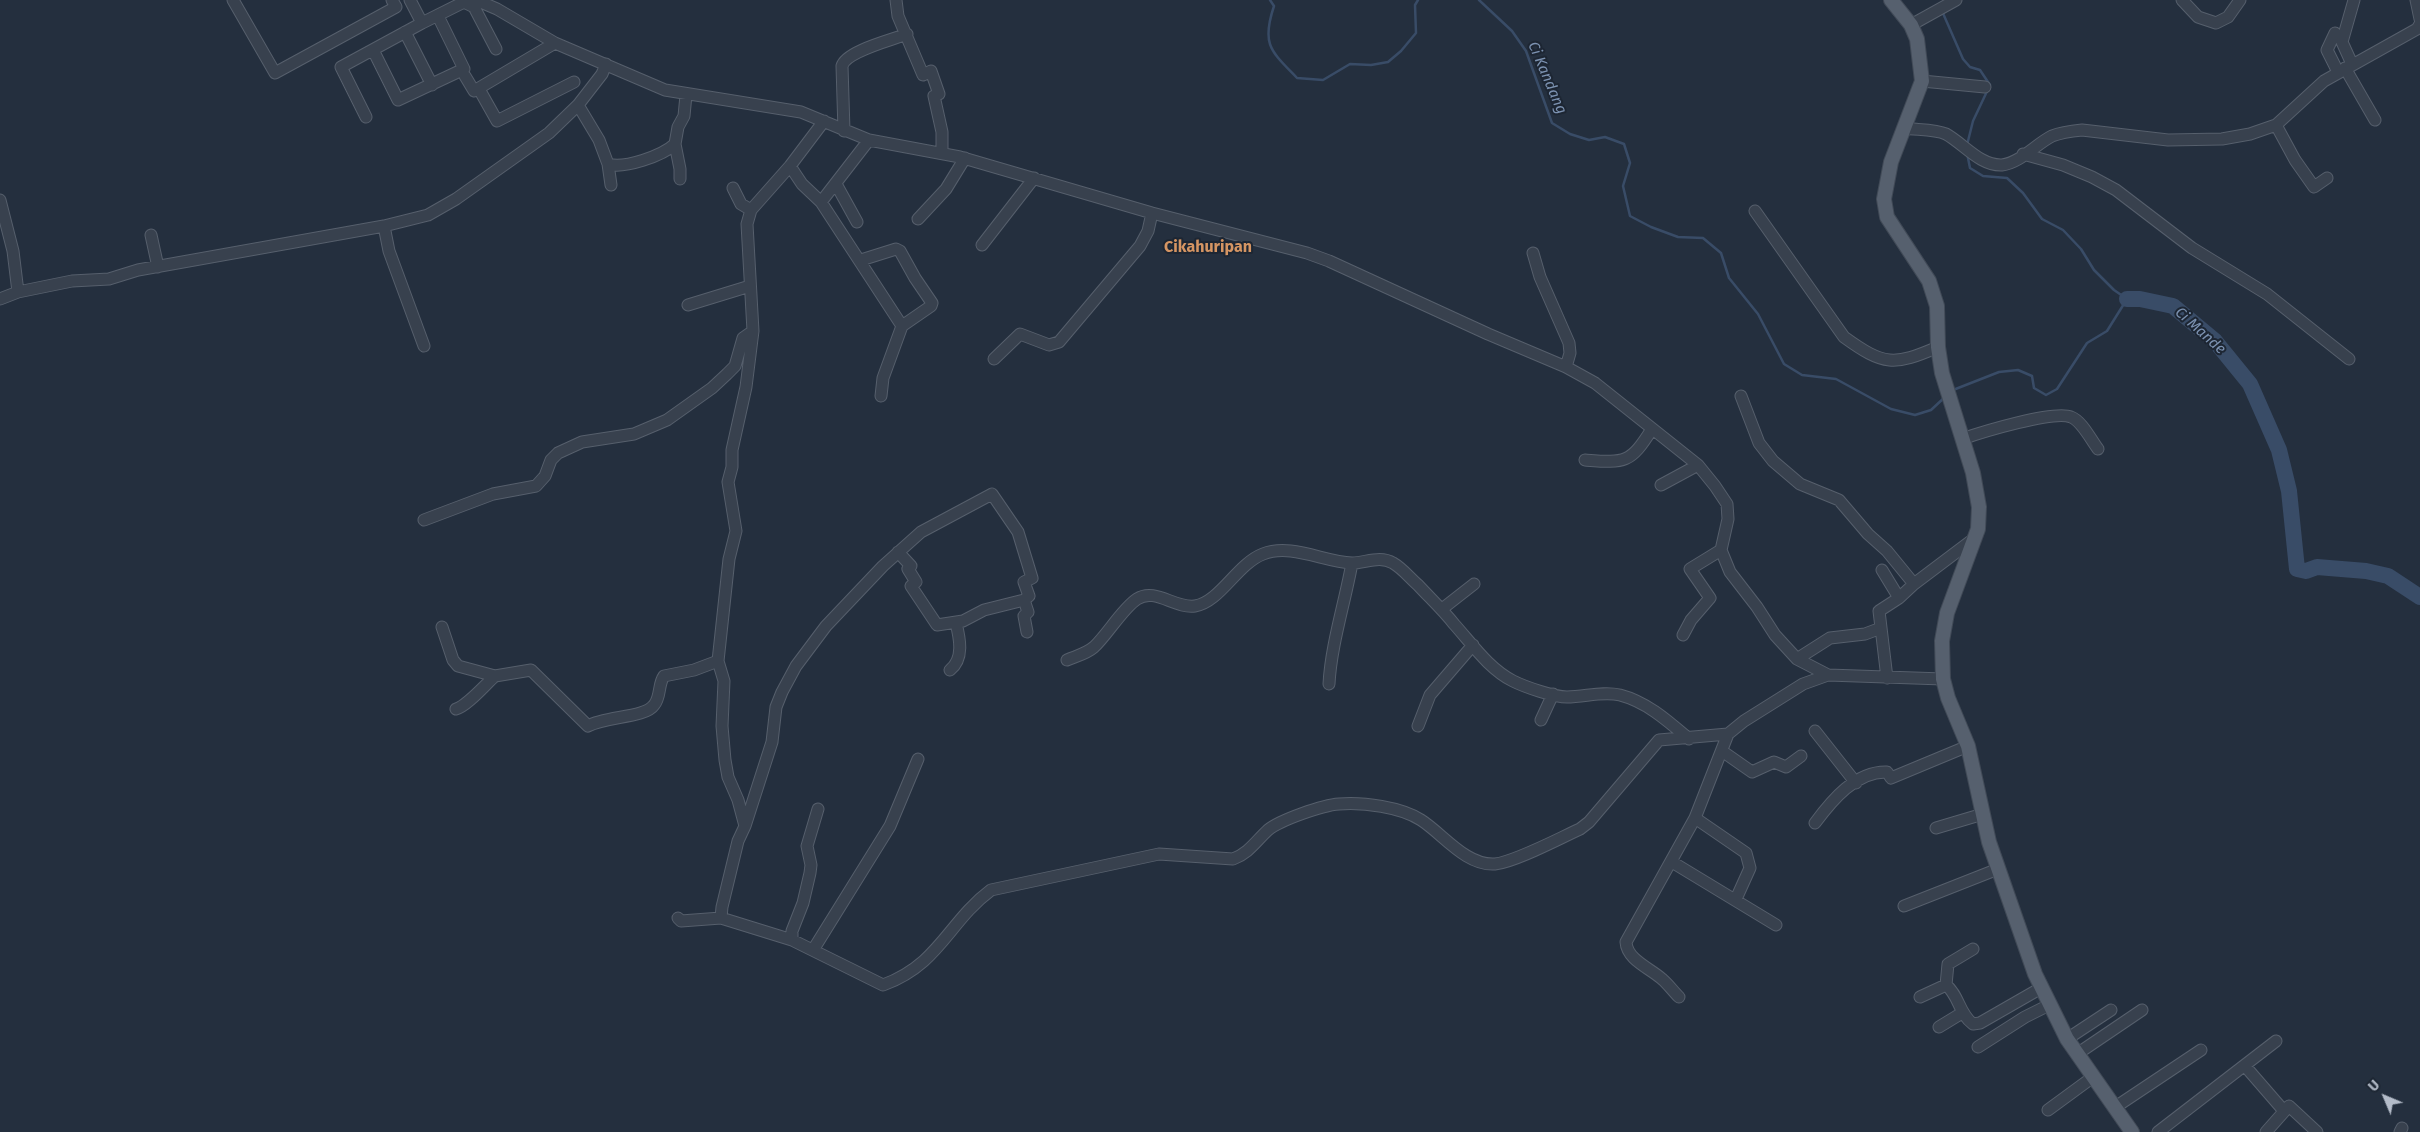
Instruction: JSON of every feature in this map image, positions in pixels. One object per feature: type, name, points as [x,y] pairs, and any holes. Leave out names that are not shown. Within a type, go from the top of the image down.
[{"type":"main road","points":[[1892,0],[1911,25],[1918,39],[1922,81],[1891,162],[1884,206],[1886,217],[1929,281],[1937,306],[1938,347],[1946,392],[1954,410],[1973,473],[1979,506],[1979,523],[1975,538],[1947,613],[1942,641],[1943,679],[1950,703],[1968,746],[1983,814],[1998,869],[2041,988],[2076,1054],[2132,1132]]},
{"type":"street","points":[[233,0],[275,73],[396,7],[392,0]]},
{"type":"street","points":[[410,0],[422,24]]},
{"type":"street","points":[[476,0],[497,9],[555,43],[648,84],[686,95],[782,107],[824,121],[869,140],[965,158],[1152,213],[1270,242],[1329,260],[1488,334],[1566,367],[1596,383],[1698,465],[1727,504],[1728,519],[1722,544],[1730,572],[1775,635],[1797,659],[1828,675]]},
{"type":"street","points":[[896,0],[898,16],[923,74],[932,71],[939,94],[934,96],[942,132],[942,153]]},
{"type":"street","points":[[2182,0],[2198,17],[2216,22],[2228,17],[2240,0]]},
{"type":"street","points":[[2345,68],[2342,42],[2354,0]]},
{"type":"street","points":[[2416,0],[2420,18]]},
{"type":"street","points":[[366,116],[341,67],[405,32],[464,2],[474,7],[496,49]]},
{"type":"street","points":[[1911,25],[1951,3]]},
{"type":"street","points":[[373,50],[398,100],[464,69],[438,16]]},
{"type":"street","points":[[1904,128],[1944,133],[1981,159],[1996,165],[2005,165],[2050,137],[2069,131],[2082,130],[2168,140],[2222,139],[2250,134],[2276,125],[2310,92],[2345,68],[2417,29],[2420,24]]},
{"type":"street","points":[[405,32],[432,85]]},
{"type":"street","points":[[2335,33],[2327,50],[2345,68],[2375,120]]},
{"type":"street","points":[[844,131],[842,66],[844,60],[853,54],[907,34]]},
{"type":"street","points":[[465,76],[474,91],[555,43]]},
{"type":"street","points":[[0,300],[18,292],[72,281],[109,279],[138,270],[213,255],[384,226],[428,215],[456,200],[549,133],[578,105],[602,74],[606,64]]},
{"type":"street","points":[[1922,81],[1985,87]]},
{"type":"street","points":[[479,89],[497,121],[574,82]]},
{"type":"street","points":[[680,179],[675,144],[678,127],[684,116],[686,95]]},
{"type":"street","points":[[578,105],[598,140],[608,164],[611,185]]},
{"type":"street","points":[[745,826],[738,800],[728,777],[725,760],[722,726],[724,681],[718,661],[729,559],[736,531],[728,482],[732,467],[732,450],[737,434],[749,368],[753,331],[747,224],[750,210],[790,166],[824,121]]},
{"type":"street","points":[[2276,125],[2295,160],[2314,187],[2327,178]]},
{"type":"street","points":[[821,202],[869,140]]},
{"type":"street","points":[[608,164],[626,166],[667,150],[675,144]]},
{"type":"street","points":[[2023,154],[2064,165],[2116,190],[2192,248],[2267,294],[2349,359]]},
{"type":"street","points":[[918,219],[946,189],[965,158]]},
{"type":"street","points":[[790,166],[802,184],[821,202],[861,260],[902,326]]},
{"type":"street","points":[[982,245],[1034,178]]},
{"type":"street","points":[[836,184],[857,222]]},
{"type":"street","points":[[733,188],[741,204],[750,210]]},
{"type":"street","points":[[0,200],[13,251],[18,292]]},
{"type":"street","points":[[1755,211],[1844,337],[1856,346],[1892,362],[1917,356],[1938,347]]},
{"type":"street","points":[[994,359],[1020,334],[1049,345],[1059,342],[1140,246],[1148,231],[1152,213]]},
{"type":"street","points":[[384,226],[389,251],[424,346]]},
{"type":"street","points":[[151,235],[158,267]]},
{"type":"street","points":[[861,260],[896,249],[903,254],[915,278],[932,303],[931,306],[902,326],[883,378],[881,396]]},
{"type":"street","points":[[1533,253],[1540,278],[1569,343],[1570,353],[1566,367]]},
{"type":"street","points":[[688,305],[750,286]]},
{"type":"street","points":[[424,520],[493,494],[536,486],[545,476],[551,460],[558,454],[582,442],[634,434],[667,420],[712,388],[735,366],[743,338],[753,331]]},
{"type":"street","points":[[1742,396],[1759,443],[1774,461],[1800,484],[1839,500],[1868,534],[1887,551],[1914,584]]},
{"type":"street","points":[[1962,439],[1997,427],[2066,415],[2078,421],[2098,449]]},
{"type":"street","points":[[1585,460],[1613,462],[1633,456],[1652,429]]},
{"type":"street","points":[[1661,485],[1698,465]]},
{"type":"street","points":[[721,918],[738,841],[745,826],[772,742],[776,707],[788,678],[826,626],[898,552],[921,532],[992,494],[1018,532],[1032,578],[1024,582],[1030,596],[1024,600],[984,610],[956,623],[937,625],[911,586],[916,582],[908,569],[911,566],[898,552]]},
{"type":"street","points":[[1887,678],[1879,611],[1899,598],[1914,584],[1975,538]]},
{"type":"street","points":[[1683,635],[1691,620],[1710,598],[1690,569],[1722,544]]},
{"type":"street","points":[[1067,660],[1093,648],[1137,599],[1148,596],[1158,597],[1176,604],[1194,607],[1217,593],[1241,569],[1262,554],[1294,552],[1352,563],[1377,560],[1392,562],[1442,609],[1494,669],[1514,682],[1564,697],[1603,693],[1620,695],[1657,712],[1689,739]]},
{"type":"street","points":[[1329,684],[1330,661],[1343,612],[1352,563]]},
{"type":"street","points":[[1882,570],[1899,598]]},
{"type":"street","points":[[1442,609],[1474,584]]},
{"type":"street","points":[[1024,600],[1028,612],[1024,616],[1027,632]]},
{"type":"street","points":[[950,670],[956,666],[960,655],[956,623]]},
{"type":"street","points":[[442,627],[453,660],[458,666],[495,676],[531,670],[588,726],[614,717],[646,713],[659,696],[661,679],[664,676],[694,670],[718,661]]},
{"type":"street","points":[[1797,659],[1830,638],[1865,634],[1881,628]]},
{"type":"street","points":[[1418,726],[1430,695],[1473,645]]},
{"type":"street","points":[[1679,997],[1661,978],[1626,949],[1628,937],[1672,862],[1695,818],[1728,734],[1744,721],[1803,684],[1828,675],[1943,679]]},
{"type":"street","points":[[456,709],[468,703],[472,695],[495,676]]},
{"type":"street","points":[[1541,720],[1553,694]]},
{"type":"street","points":[[1815,731],[1856,782]]},
{"type":"street","points":[[678,918],[681,921],[721,918],[792,940],[883,985],[900,979],[923,963],[973,905],[992,890],[1159,854],[1234,859],[1243,856],[1269,830],[1284,820],[1339,804],[1391,808],[1406,813],[1421,820],[1454,847],[1474,859],[1496,864],[1580,829],[1596,815],[1657,742],[1662,739],[1689,739],[1728,734]]},
{"type":"street","points":[[1815,823],[1829,804],[1867,774],[1876,771],[1887,772],[1891,778],[1968,746]]},
{"type":"street","points":[[1722,751],[1752,772],[1774,762],[1786,767],[1801,756]]},
{"type":"street","points":[[813,950],[890,826],[918,760]]},
{"type":"street","points":[[792,940],[792,931],[803,903],[812,865],[807,846],[818,809]]},
{"type":"street","points":[[1936,828],[1983,814]]},
{"type":"street","points":[[1695,818],[1746,853],[1750,868],[1736,899]]},
{"type":"street","points":[[1672,862],[1736,899],[1776,925]]},
{"type":"street","points":[[1904,906],[1998,869]]},
{"type":"street","points":[[1946,985],[1948,964],[1973,949]]},
{"type":"street","points":[[1946,985],[1953,992],[1962,1013],[1973,1024],[1980,1023],[2041,988]]},
{"type":"street","points":[[1920,997],[1946,985]]},
{"type":"street","points":[[1978,1047],[2049,1005]]},
{"type":"street","points":[[2067,1039],[2111,1010]]},
{"type":"street","points":[[2076,1054],[2142,1010]]},
{"type":"street","points":[[1939,1027],[1962,1013]]},
{"type":"street","points":[[2158,1132],[2276,1041]]},
{"type":"street","points":[[2114,1108],[2201,1050]]},
{"type":"street","points":[[2245,1066],[2284,1111]]},
{"type":"street","points":[[2048,1110],[2093,1078]]},
{"type":"street","points":[[2266,1132],[2290,1106],[2317,1132]]},
{"type":"waterway","name":"Ci Kandang","points":[[1270,0],[1274,6],[1268,30],[1271,46],[1275,54],[1297,78],[1323,80],[1350,64],[1371,65],[1388,62],[1401,51],[1416,33],[1415,5],[1418,0]]},
{"type":"waterway","name":"Ci Kandang","points":[[1479,0],[1512,31],[1526,51],[1552,123],[1570,134],[1589,140],[1605,137],[1624,144],[1630,163],[1623,186],[1630,216],[1651,227],[1678,237],[1703,238],[1721,253],[1729,278],[1758,314],[1784,364],[1802,375],[1836,379],[1891,409],[1915,415],[1931,410],[1945,397]]},
{"type":"waterway","name":"Ci Mande","points":[[1942,11],[1963,59],[1970,67],[1980,70],[1990,85],[1973,121],[1967,145]]},
{"type":"waterway","name":"Ci Kandang","points":[[1953,390],[1999,372],[2018,370],[2032,376],[2034,388],[2046,395],[2057,389],[2087,343],[2107,331],[2127,299],[2114,290],[2094,270],[2081,249],[2063,230],[2042,219],[2023,193],[2007,178],[1983,176],[1970,168],[1967,153]]},
{"type":"waterway","name":"Ci Mande","points":[[2127,299],[2140,299],[2173,306],[2215,341],[2250,384],[2279,450],[2289,491],[2297,569],[2306,571],[2317,567],[2366,571],[2388,576],[2420,597]]},
{"type":"district","name":"Cikahuripan","points":[[1208,248]]}]
